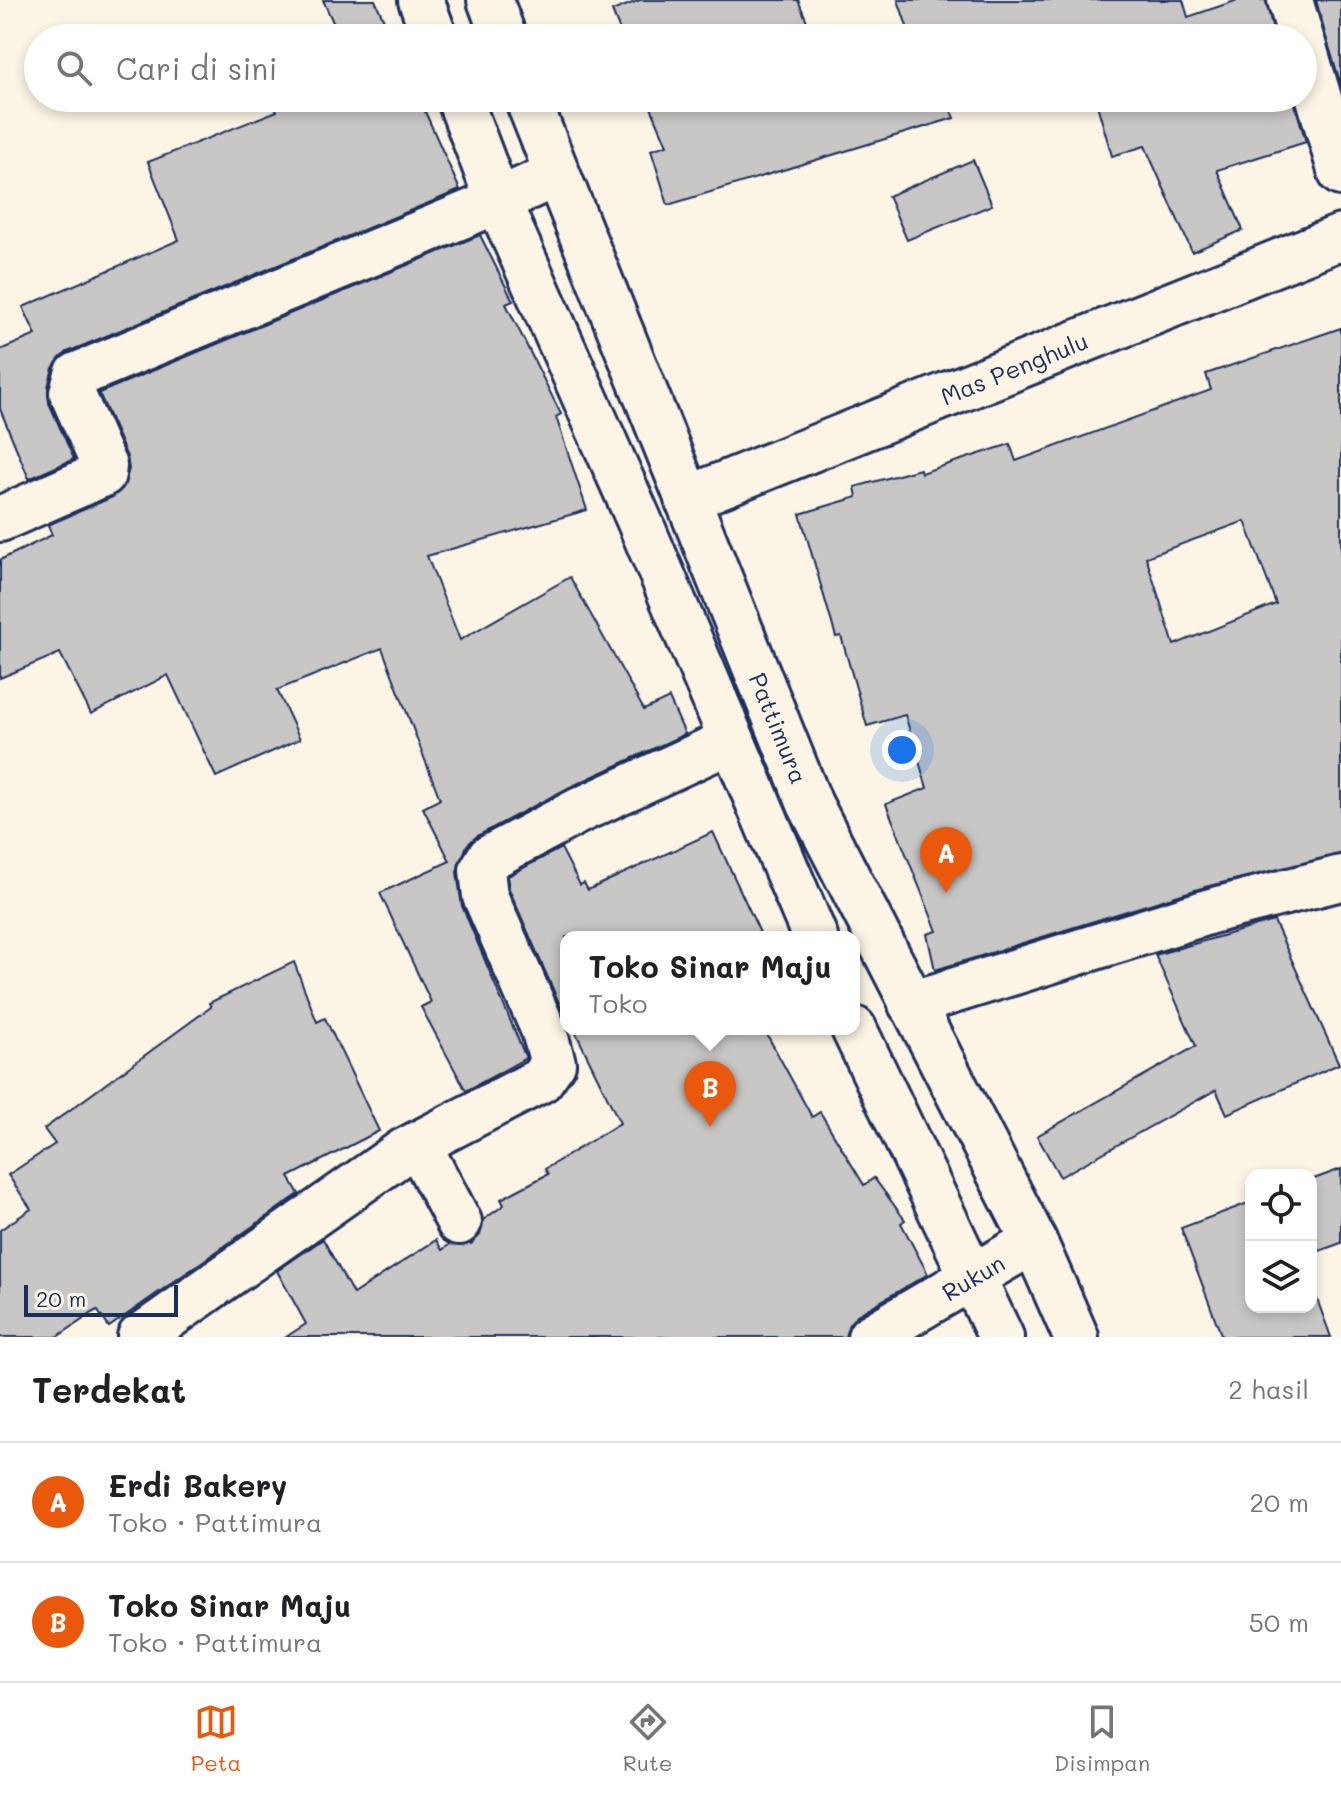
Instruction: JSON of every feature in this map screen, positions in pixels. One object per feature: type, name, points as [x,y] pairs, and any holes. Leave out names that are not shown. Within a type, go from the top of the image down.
[{"type":"street","points":[[421,0],[430,24]]},
{"type":"street","points":[[490,0],[499,24]]},
{"type":"street","points":[[1290,0],[1297,24]]},
{"type":"street","points":[[1317,92],[1341,173]]},
{"type":"street","name":"Pattimura","points":[[464,112],[498,201],[639,520],[812,931]]},
{"type":"street","name":"Pattimura","points":[[532,112],[810,804],[1034,1241],[1076,1337]]},
{"type":"street","points":[[0,519],[103,474],[104,466],[72,393],[77,375],[498,201],[556,174]]},
{"type":"street","name":"Mas Penghulu","points":[[687,499],[1341,237]]},
{"type":"street","points":[[140,1337],[418,1144],[541,1080],[553,1063],[544,1031],[485,896],[482,870],[489,858],[580,810],[732,740]]},
{"type":"street","points":[[911,1004],[1211,911],[1341,878]]},
{"type":"street","points":[[857,1035],[1001,1337]]},
{"type":"street","points":[[418,1144],[459,1222]]},
{"type":"street","name":"Rukun","points":[[870,1337],[1034,1241]]},
{"type":"building","points":[[323,0],[375,0],[386,24],[334,24]]},
{"type":"building","points":[[640,0],[798,0],[808,24],[617,24],[612,11]]},
{"type":"building","points":[[898,0],[1183,0],[1188,17],[1238,0],[1266,0],[1272,24],[906,24]]},
{"type":"building","points":[[1316,0],[1341,0],[1341,85],[1325,34]]},
{"type":"building","points":[[274,112],[425,112],[460,190],[67,352],[53,368],[48,387],[49,403],[74,459],[29,479],[0,409],[0,350],[36,335],[23,307],[179,240],[148,162]]},
{"type":"building","points":[[653,112],[952,112],[954,118],[668,205],[651,150],[667,145]]},
{"type":"building","points":[[1099,112],[1297,112],[1306,142],[1217,170],[1243,230],[1192,252],[1145,146],[1112,156]]},
{"type":"building","points":[[973,160],[992,205],[907,240],[888,196]]},
{"type":"building","points":[[480,235],[513,301],[506,304],[561,414],[556,417],[587,510],[427,556],[460,640],[570,577],[644,710],[669,698],[685,734],[568,788],[477,836],[467,845],[457,872],[462,906],[526,1058],[466,1091],[421,1007],[431,1002],[380,893],[450,861],[423,808],[440,799],[382,648],[277,690],[300,739],[216,777],[168,675],[91,714],[60,653],[0,678],[0,560],[52,535],[48,525],[113,497],[123,488],[129,469],[127,457],[99,393]]},
{"type":"building","points":[[1341,328],[1341,854],[1205,887],[935,970],[927,934],[937,931],[886,804],[927,788],[905,715],[867,726],[841,636],[836,637],[800,514],[857,497],[855,487],[920,469],[921,473],[1010,444],[1016,461],[1211,390],[1206,374]],"holes":[[[1245,521],[1276,604],[1174,645],[1146,557]]]},
{"type":"building","points":[[713,832],[759,931],[560,931],[560,1005],[509,889],[508,876],[561,848],[580,885],[584,883],[588,890]]},
{"type":"building","points":[[1274,921],[1339,1064],[1227,1114],[1216,1090],[1060,1177],[1037,1136],[1196,1046],[1155,955]]},
{"type":"building","points":[[294,962],[317,1022],[325,1018],[379,1131],[289,1177],[299,1194],[109,1327],[97,1310],[57,1337],[0,1337],[0,1230],[31,1209],[8,1175],[55,1144],[44,1129],[211,1007],[209,1003]]},
{"type":"building","points":[[577,1035],[767,1035],[812,1117],[820,1112],[864,1185],[874,1178],[905,1220],[901,1223],[928,1274],[857,1315],[849,1324],[845,1337],[286,1337],[306,1324],[277,1271],[323,1239],[353,1294],[436,1240],[442,1250],[450,1244],[471,1244],[480,1235],[483,1220],[504,1205],[501,1199],[548,1174],[545,1169],[620,1123]]},
{"type":"building","points":[[1341,1169],[1341,1243],[1317,1252],[1317,1241],[1317,1178]]},
{"type":"building","points":[[1245,1204],[1245,1313],[1317,1313],[1317,1299],[1331,1337],[1222,1337],[1181,1228]]},
{"type":"place","name":"Erdi Bakery","points":[[946,893]]},
{"type":"place","name":"Toko Sinar Maju","points":[[710,1127]]}]
